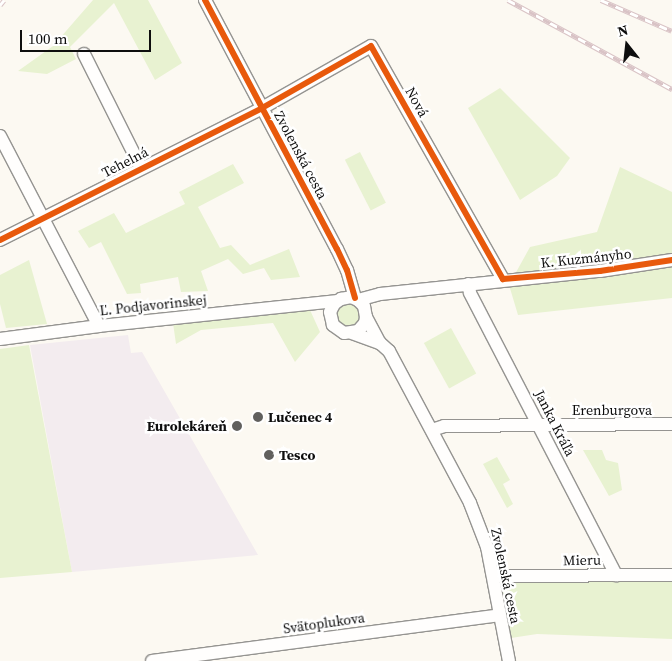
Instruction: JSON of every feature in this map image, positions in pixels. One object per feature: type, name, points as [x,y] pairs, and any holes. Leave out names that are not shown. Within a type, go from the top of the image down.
[{"type":"street","name":"Zvolenská cesta","points":[[205,0],[348,274],[361,306],[380,343],[389,351],[432,430],[481,527],[493,576],[509,661]]},
{"type":"street","name":"Nová","points":[[262,108],[371,46],[503,280]]},
{"type":"street","points":[[84,54],[140,168]]},
{"type":"street","name":"Tehelná","points":[[0,240],[262,108]]},
{"type":"street","points":[[0,136],[99,326]]},
{"type":"street","name":"K. Kuzmányho","points":[[348,274],[361,288],[380,294],[600,270],[672,260]]},
{"type":"street","points":[[330,316],[332,308],[339,300],[348,274]]},
{"type":"street","name":"Janka Kráľa","points":[[468,284],[470,293],[616,575]]},
{"type":"street","points":[[339,300],[361,306],[380,294]]},
{"type":"street","name":"Ľ. Podjavorinskej","points":[[0,339],[99,326],[339,300]]},
{"type":"street","points":[[309,303],[330,316],[336,329],[380,343]]},
{"type":"street","points":[[352,333],[362,327],[361,306]]},
{"type":"street","name":"Erenburgova","points":[[432,430],[444,426],[672,424]]},
{"type":"street","name":"Mieru","points":[[493,576],[672,575]]},
{"type":"street","name":"Svätoplukova","points":[[152,661],[500,616]]},
{"type":"shaded area","points":[[128,335],[131,353],[142,352],[258,555],[72,572],[30,345]]},
{"type":"green space","points":[[93,0],[148,0],[182,63],[155,80],[114,3],[70,47],[76,59],[47,74],[18,71],[53,46]]},
{"type":"green space","points":[[500,88],[570,158],[557,176],[520,200],[468,108]]},
{"type":"green space","points":[[360,152],[386,203],[371,211],[345,160]]},
{"type":"green space","points":[[233,164],[244,183],[198,207],[220,248],[231,245],[250,265],[289,249],[300,277],[271,280],[264,268],[243,274],[228,259],[201,271],[208,291],[181,292],[178,277],[140,284],[141,293],[127,294],[101,242],[89,248],[78,231],[114,213],[126,233],[185,204],[179,192]]},
{"type":"green space","points":[[620,167],[672,192],[672,298],[518,315],[509,285],[530,247],[597,232]]},
{"type":"green space","points":[[29,260],[47,324],[6,328],[0,304],[0,275]]},
{"type":"green space","points":[[348,303],[356,307],[360,315],[356,323],[348,327],[340,323],[336,315],[340,307]]},
{"type":"green space","points":[[290,310],[310,310],[320,332],[295,362],[273,323],[201,330],[176,344],[173,323]]},
{"type":"green space","points":[[451,328],[476,373],[449,389],[424,343]]},
{"type":"green space","points":[[29,345],[72,572],[0,578],[0,349]]},
{"type":"green space","points":[[583,450],[602,450],[606,460],[618,463],[622,490],[609,496]]},
{"type":"green space","points":[[497,457],[510,480],[503,484],[513,504],[507,508],[483,464]]},
{"type":"green space","points":[[498,574],[672,579],[672,639],[537,634],[511,638]]},
{"type":"railway","points":[[0,5],[4,0]]},
{"type":"railway","points":[[508,0],[672,89]]},
{"type":"railway","points":[[601,0],[672,31]]},
{"type":"cycle path","points":[[205,0],[337,249],[347,270],[355,298]]},
{"type":"cycle path","points":[[0,240],[262,108],[371,46],[503,279],[600,271],[672,260]]},
{"type":"place","name":"Lučenec 4","points":[[258,417]]},
{"type":"place","name":"Eurolekáreň","points":[[237,426]]},
{"type":"place","name":"Tesco","points":[[269,455]]}]
